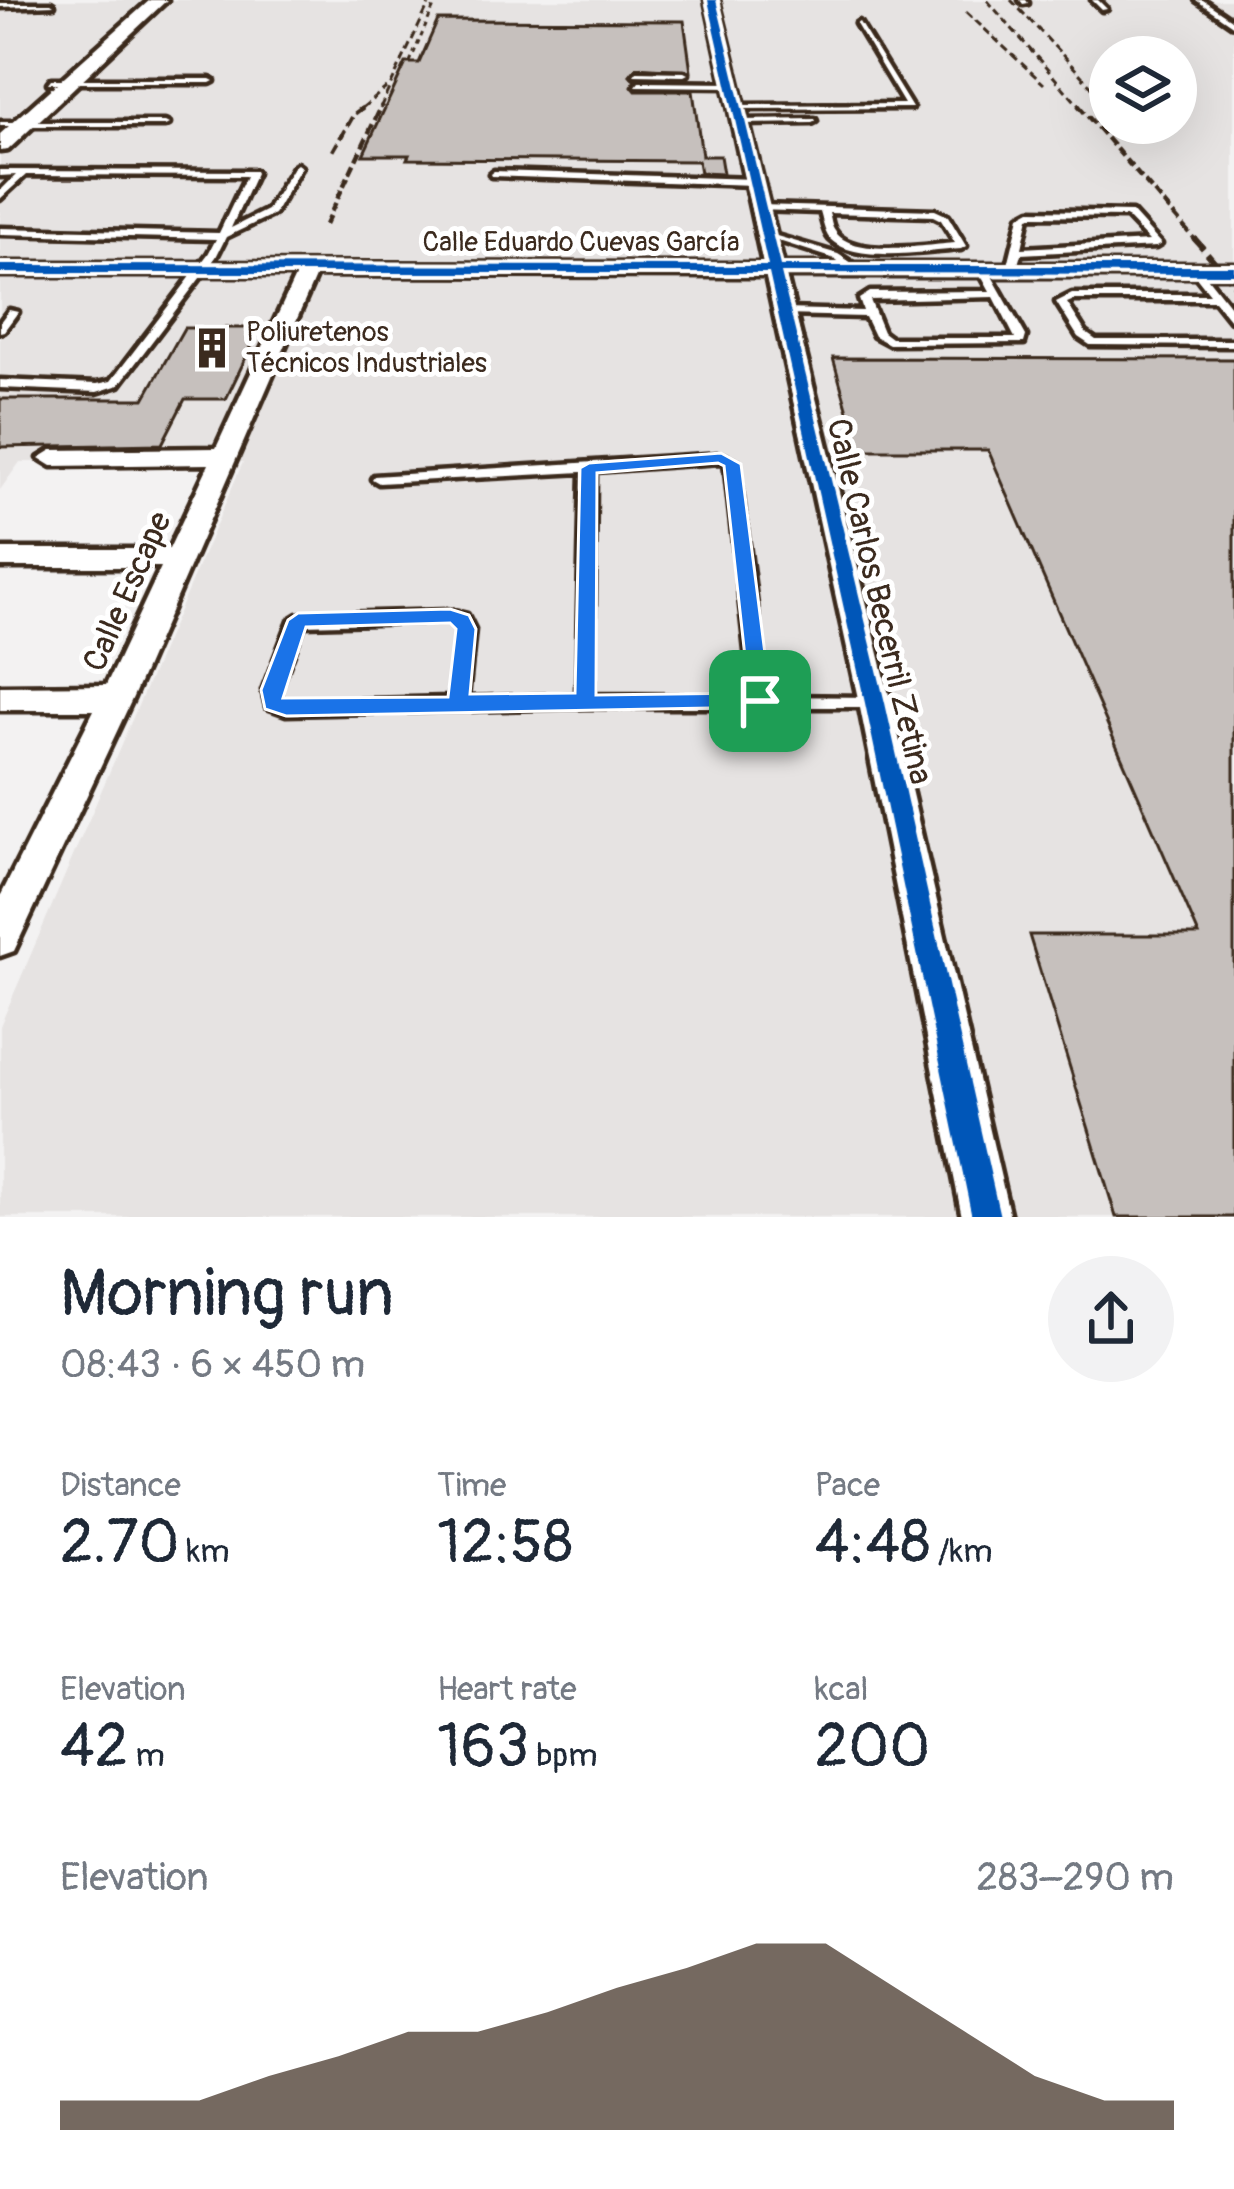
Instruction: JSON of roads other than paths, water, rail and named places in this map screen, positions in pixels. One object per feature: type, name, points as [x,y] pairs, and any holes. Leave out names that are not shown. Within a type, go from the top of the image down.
[{"type":"street","points":[[0,124],[143,0]]},
{"type":"street","points":[[0,145],[159,0]]},
{"type":"street","name":"Calle Carlos Becerril Zetina","points":[[712,0],[875,703],[986,1217]]},
{"type":"street","points":[[83,52],[105,52]]},
{"type":"street","name":"Calle Eduardo Cuevas García","points":[[0,268],[312,263],[858,270],[982,269],[1015,260],[1234,270]]},
{"type":"street","name":"Calle Escape","points":[[0,938],[12,886],[117,697],[312,263]]},
{"type":"street","points":[[52,458],[225,456]]},
{"type":"street","points":[[0,558],[181,558]]},
{"type":"street","points":[[0,698],[117,697]]},
{"type":"lane","points":[[1095,0],[1103,9]]},
{"type":"lane","points":[[1199,0],[1234,24]]},
{"type":"lane","points":[[0,5],[51,5]]},
{"type":"lane","points":[[738,114],[910,104],[859,24]]},
{"type":"lane","points":[[637,73],[730,80]]},
{"type":"lane","points":[[639,84],[730,80]]},
{"type":"lane","points":[[52,81],[210,81]]},
{"type":"lane","points":[[806,107],[817,141]]},
{"type":"lane","points":[[738,114],[812,121]]},
{"type":"lane","points":[[0,124],[165,124]]},
{"type":"lane","points":[[0,231],[221,236],[271,212],[296,166]]},
{"type":"lane","points":[[0,173],[251,171],[213,255],[115,383],[97,388],[0,384]]},
{"type":"lane","points":[[0,196],[24,172]]},
{"type":"lane","points":[[494,174],[754,182]]},
{"type":"lane","points":[[760,208],[824,210],[939,214],[961,246],[858,249],[831,235],[824,210]]},
{"type":"lane","points":[[1034,213],[1129,214],[1156,244],[1015,260],[1025,216],[1034,213]]},
{"type":"lane","points":[[766,234],[835,256],[858,270]]},
{"type":"lane","points":[[982,269],[998,295],[1021,336],[1016,343],[889,341],[878,334],[864,302],[870,296],[998,295]]},
{"type":"lane","points":[[1196,270],[1234,318]]},
{"type":"lane","points":[[1218,297],[1072,297],[1061,302],[1082,335],[1094,343],[1234,343]]},
{"type":"lane","points":[[0,329],[13,312]]},
{"type":"lane","points":[[784,312],[868,314]]},
{"type":"lane","points":[[379,479],[731,461],[760,701]]},
{"type":"lane","points":[[585,701],[589,468]]},
{"type":"lane","points":[[458,702],[466,629],[462,620],[450,616],[298,620],[271,690],[273,703],[286,708],[458,702],[875,703]]},
{"type":"railway","points":[[380,108],[431,0]]},
{"type":"railway","points":[[987,0],[1081,108]]},
{"type":"railway","points":[[1011,0],[1089,84]]},
{"type":"railway","points":[[966,12],[1044,84]]},
{"type":"railway","points":[[362,108],[386,88]]},
{"type":"railway","points":[[362,108],[366,105]]},
{"type":"railway","points":[[325,225],[382,105]]},
{"type":"railway","points":[[1078,105],[1196,241]]},
{"type":"railway","points":[[333,151],[362,108]]},
{"type":"railway","points":[[1194,238],[1234,284]]},
{"type":"place","name":"Poliuretenos Técnicos Industriales","points":[[212,348]]}]
